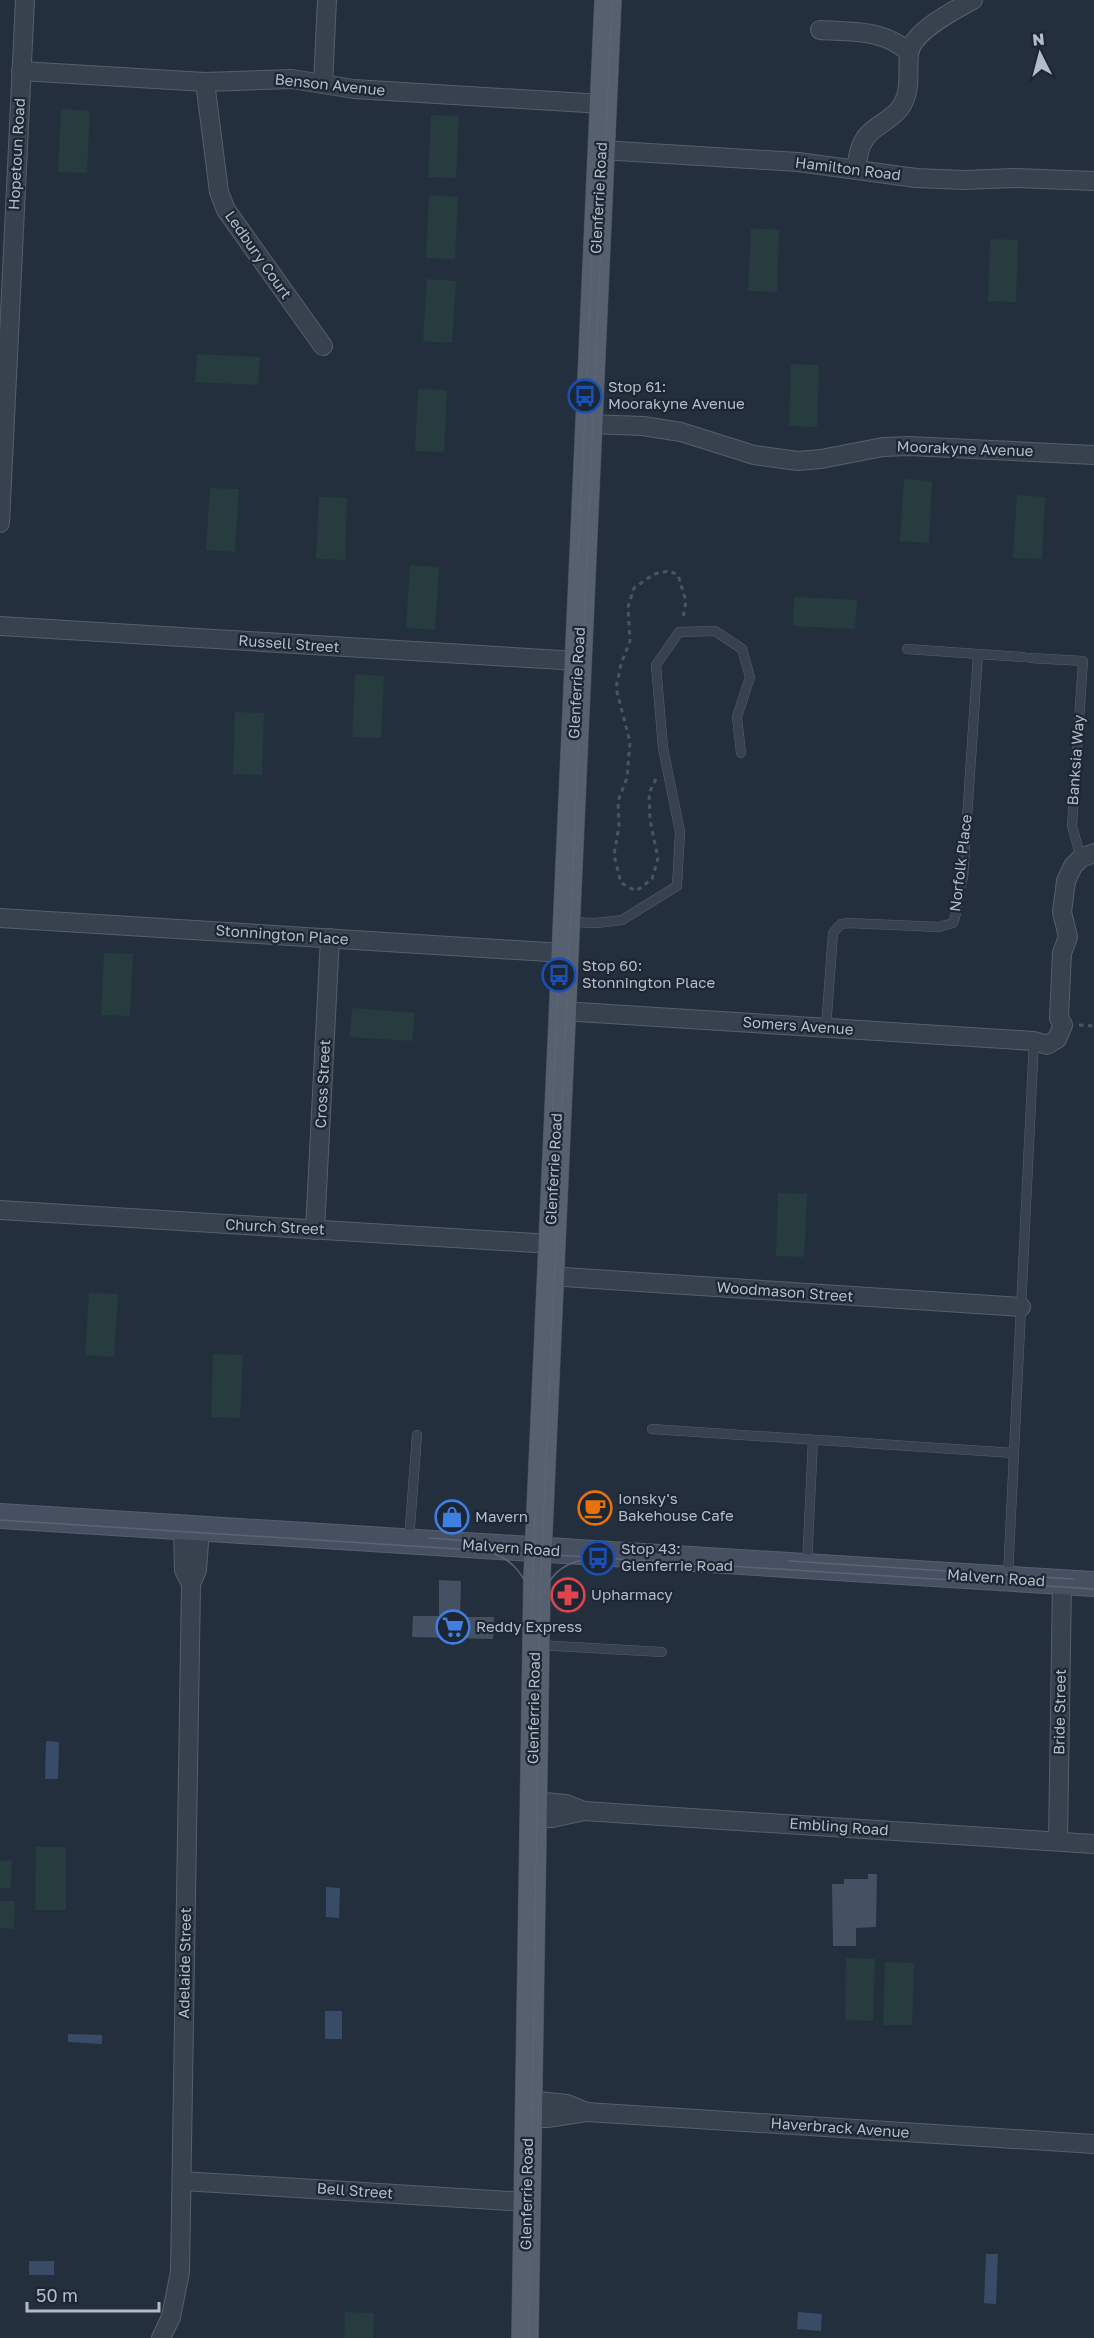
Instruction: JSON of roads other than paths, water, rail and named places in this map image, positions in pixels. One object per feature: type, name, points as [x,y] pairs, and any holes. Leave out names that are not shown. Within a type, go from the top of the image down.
[{"type":"main road","name":"Glenferrie Road","points":[[525,2338],[538,1550],[608,0]]},
{"type":"main road","name":"Malvern Road","points":[[0,1516],[1094,1584]]},
{"type":"street","name":"Hopetoun Road","points":[[0,523],[2,418],[25,0]]},
{"type":"street","points":[[323,84],[327,0]]},
{"type":"street","points":[[856,168],[866,137],[899,109],[906,97],[910,80],[909,52],[919,37],[930,26],[973,0]]},
{"type":"street","points":[[820,30],[863,32],[884,36],[898,42],[909,52]]},
{"type":"street","name":"Benson Avenue","points":[[21,72],[205,82],[278,79],[354,89],[603,104]]},
{"type":"street","name":"Ledbury Court","points":[[205,82],[219,192],[226,210],[323,346]]},
{"type":"street","name":"Hamilton Road","points":[[601,150],[798,162],[856,168],[916,178],[1094,181]]},
{"type":"street","name":"Moorakyne Avenue","points":[[589,424],[643,426],[681,432],[754,455],[798,460],[821,459],[883,447],[909,446],[1094,455]]},
{"type":"street","name":"Russell Street","points":[[0,626],[578,661]]},
{"type":"street","name":"Somers Avenue","points":[[562,1011],[1034,1041],[1047,1045],[1057,1040],[1063,1025],[1059,1018],[1062,953],[1068,938],[1062,912],[1068,874],[1087,855]]},
{"type":"street","name":"Stonnington Place","points":[[0,918],[564,953]]},
{"type":"street","name":"Cross Street","points":[[315,1230],[330,938]]},
{"type":"street","name":"Church Street","points":[[0,1210],[551,1244]]},
{"type":"street","name":"Woodmason Street","points":[[549,1276],[1021,1307]]},
{"type":"street","name":"Adelaide Street","points":[[161,2338],[171,2317],[179,2285],[191,1584],[196,1570],[192,1528]]},
{"type":"street","name":"Bride Street","points":[[1058,1841],[1062,1582]]},
{"type":"street","name":"Embling Road","points":[[532,1810],[552,1818],[584,1811],[1094,1844]]},
{"type":"street","name":"Haverbrack Avenue","points":[[528,2109],[547,2118],[586,2112],[1094,2144]]},
{"type":"street","name":"Bell Street","points":[[182,2181],[527,2202]]},
{"type":"lane","points":[[565,922],[596,923],[622,920],[677,886],[680,832],[663,748],[656,665],[679,632],[715,631],[742,649],[750,677],[737,717],[741,753]]},
{"type":"lane","points":[[907,649],[978,654]]},
{"type":"lane","name":"Banksia Way","points":[[978,654],[1083,662],[1072,826],[1087,855]]},
{"type":"lane","name":"Norfolk Place","points":[[826,1028],[833,933],[841,924],[849,922],[939,927],[953,923],[957,913],[958,890],[963,878],[978,654]]},
{"type":"lane","points":[[1008,1579],[1034,1041]]},
{"type":"lane","points":[[652,1429],[1014,1454]]},
{"type":"lane","points":[[409,1542],[417,1435]]},
{"type":"lane","points":[[807,1566],[813,1440]]},
{"type":"lane","points":[[535,1645],[662,1652]]},
{"type":"water","points":[[46,1741],[59,1742],[58,1779],[45,1779]]},
{"type":"water","points":[[326,1887],[340,1888],[339,1918],[326,1917]]},
{"type":"water","points":[[325,2011],[342,2011],[342,2039],[325,2039]]},
{"type":"water","points":[[68,2034],[102,2035],[102,2044],[68,2042]]},
{"type":"water","points":[[986,2254],[998,2254],[996,2304],[984,2303]]},
{"type":"water","points":[[29,2261],[54,2261],[54,2275],[29,2275]]},
{"type":"water","points":[[798,2312],[822,2314],[821,2331],[797,2329]]},
{"type":"tram line","points":[[529,2338],[540,1597],[612,0]]},
{"type":"tram line","points":[[578,560],[594,215]]},
{"type":"tram line","points":[[550,1165],[559,962]]},
{"type":"tram line","points":[[531,1636],[535,1516]]},
{"type":"tram line","points":[[0,1520],[1094,1589]]},
{"type":"tram line","points":[[429,1538],[495,1543]]},
{"type":"tram line","points":[[495,1554],[507,1560],[517,1569],[529,1593]]},
{"type":"tram line","points":[[543,1596],[549,1582],[558,1572],[569,1564],[582,1560]]},
{"type":"tram line","points":[[789,1561],[1073,1579]]},
{"type":"place","name":"Stop 61: Moorakyne Avenue","points":[[585,396]]},
{"type":"place","name":"Stop 60: Stonnington Place","points":[[559,975]]},
{"type":"place","name":"Ionsky's Bakehouse Cafe","points":[[595,1508]]},
{"type":"place","name":"Mavern","points":[[452,1517]]},
{"type":"place","name":"Stop 43: Glenferrie Road","points":[[598,1558]]},
{"type":"place","name":"Upharmacy","points":[[568,1595]]},
{"type":"place","name":"Reddy Express","points":[[453,1627]]}]
